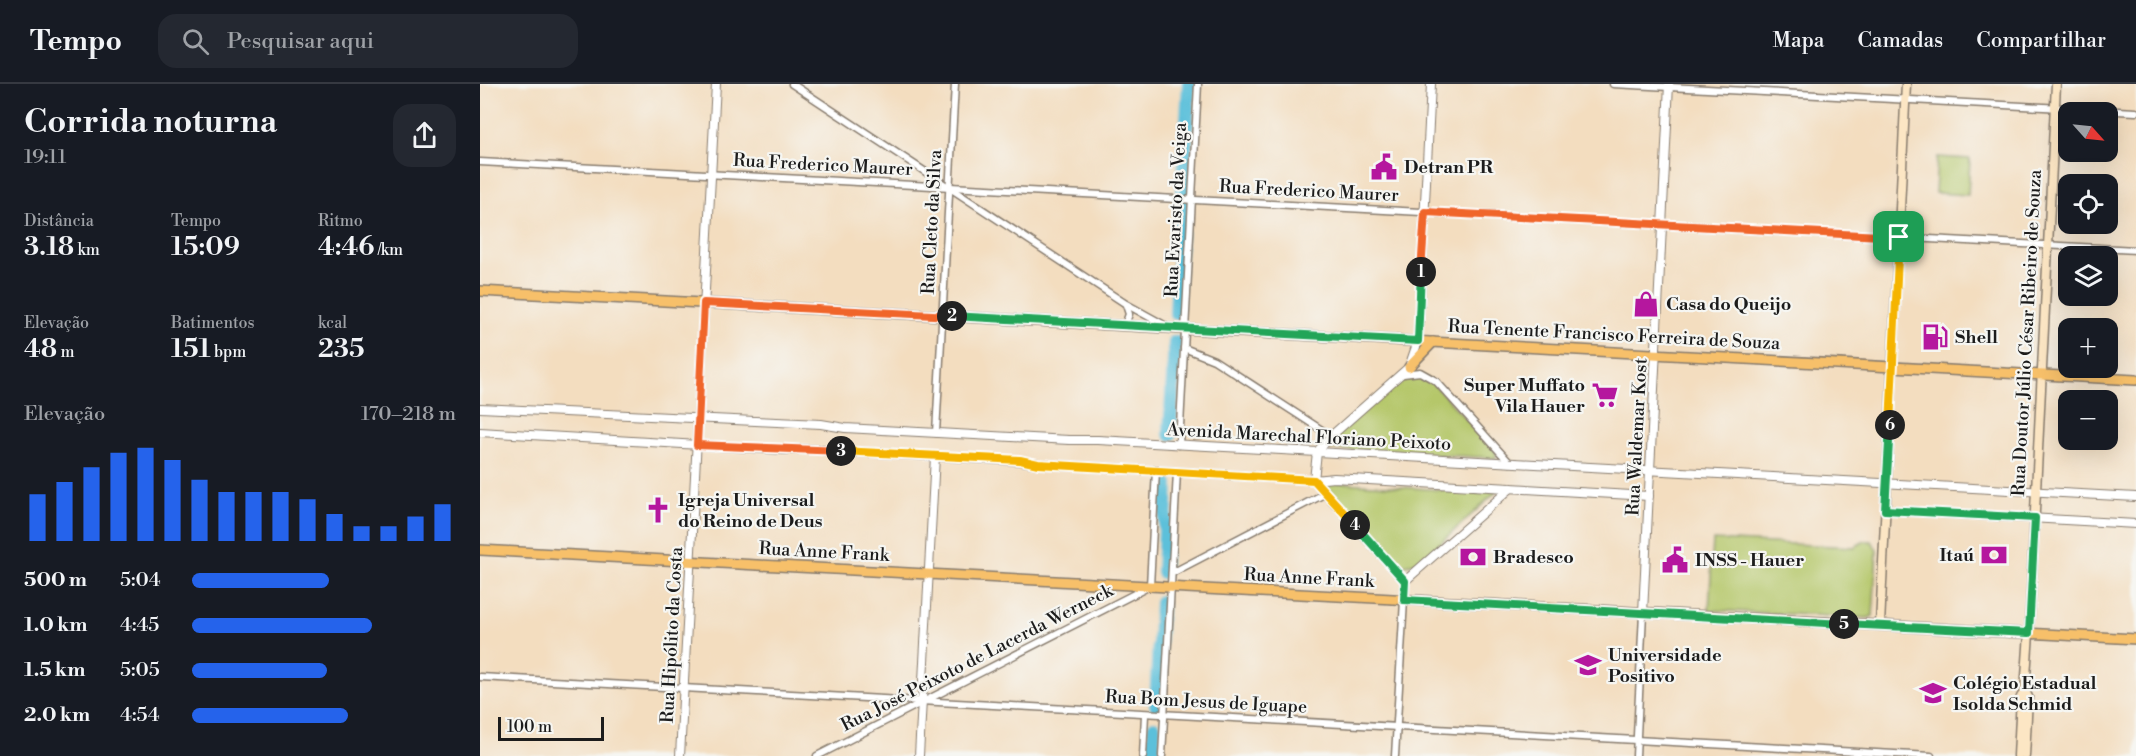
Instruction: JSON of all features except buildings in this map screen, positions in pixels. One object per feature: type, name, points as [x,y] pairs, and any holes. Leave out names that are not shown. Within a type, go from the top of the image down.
[{"type":"main road","points":[[1880,625],[1906,84]]},
{"type":"main road","name":"Rua Doutor Júlio César Ribeiro de Souza","points":[[2018,756],[2021,697],[2025,691],[2029,633],[2056,84]]},
{"type":"main road","name":"Rua Tenente Francisco Ferreira de Souza","points":[[480,291],[2136,380]]},
{"type":"main road","points":[[1409,367],[1433,342]]},
{"type":"main road","name":"Rua Anne Frank","points":[[480,550],[2136,639]]},
{"type":"main road","name":"Rua Doutor Júlio César Ribeiro de Souza","points":[[2025,691],[2028,697],[2025,756]]},
{"type":"street","name":"Rua Hipólito da Costa","points":[[680,756],[716,84]]},
{"type":"street","points":[[792,84],[1126,304],[1169,328]]},
{"type":"street","name":"Rua Cleto da Silva","points":[[936,433],[955,84]]},
{"type":"street","name":"Rua Evaristo da Veiga","points":[[1179,445],[1189,200],[1198,84]]},
{"type":"street","points":[[1314,480],[1317,452],[1330,436],[1409,367],[1418,341],[1431,84]]},
{"type":"street","points":[[1613,84],[2136,112]]},
{"type":"street","name":"Rua Waldemar Kost","points":[[1636,756],[1669,86]]},
{"type":"street","name":"Rua Frederico Maurer","points":[[480,162],[2136,250]]},
{"type":"street","points":[[1125,325],[1129,314],[1126,304]]},
{"type":"street","points":[[1184,348],[1214,360],[1330,436]]},
{"type":"street","points":[[1400,375],[1420,372],[1436,381],[1510,463]]},
{"type":"street","name":"Avenida Marechal Floriano Peixoto","points":[[480,408],[2136,497]]},
{"type":"street","points":[[480,432],[935,456],[1314,480],[1334,478],[1649,496]]},
{"type":"street","points":[[919,756],[935,456]]},
{"type":"street","points":[[1150,586],[1156,470]]},
{"type":"street","points":[[1162,756],[1178,472]]},
{"type":"street","points":[[1314,480],[1405,581],[1395,756]]},
{"type":"street","points":[[1405,581],[1511,488]]},
{"type":"street","points":[[1172,573],[1326,493]]},
{"type":"street","points":[[1885,510],[2136,524]]},
{"type":"street","name":"Rua José Peixoto de Lacerda Werneck","points":[[817,756],[1150,586]]},
{"type":"street","name":"Rua Bom Jesus de Iguape","points":[[480,678],[1931,756]]},
{"type":"street","points":[[1143,756],[1145,714]]},
{"type":"green space","points":[[1937,157],[1970,159],[1968,195],[1935,193]]},
{"type":"green space","points":[[1414,374],[1431,381],[1496,452],[1496,458],[1330,449],[1329,446],[1337,435],[1400,379]]},
{"type":"green space","points":[[1332,482],[1483,493],[1487,490],[1495,490],[1496,492],[1421,561],[1407,565],[1391,559],[1373,542],[1330,491],[1326,484]]},
{"type":"green space","points":[[1713,540],[1854,547],[1865,541],[1872,541],[1877,551],[1873,616],[1868,618],[1709,610]]},
{"type":"waterway","points":[[1176,313],[1189,84]]},
{"type":"waterway","points":[[1170,434],[1175,342]]},
{"type":"waterway","points":[[1163,572],[1167,484]]},
{"type":"waterway","points":[[1156,705],[1161,602]]},
{"type":"waterway","points":[[1153,756],[1154,727]]},
{"type":"place","name":"Detran PR","points":[[1384,167]]},
{"type":"place","name":"Casa do Queijo","points":[[1646,304]]},
{"type":"place","name":"Shell","points":[[1935,337]]},
{"type":"place","name":"Super Muffato Vila Hauer","points":[[1605,395]]},
{"type":"place","name":"Igreja Universal do Reino de Deus","points":[[658,510]]},
{"type":"place","name":"Itaú","points":[[1994,555]]},
{"type":"place","name":"Bradesco","points":[[1473,557]]},
{"type":"place","name":"INSS - Hauer","points":[[1675,560]]},
{"type":"place","name":"Universidade Positivo","points":[[1588,665]]},
{"type":"place","name":"Colégio Estadual Isolda Schmid","points":[[1933,693]]},
{"type":"route","points":[[1425,212],[1899,237],[1885,510],[2035,518],[2029,633],[1404,600],[1405,581],[1314,480],[1038,464],[1020,460],[697,445],[704,303],[1418,341],[1425,212]]}]
